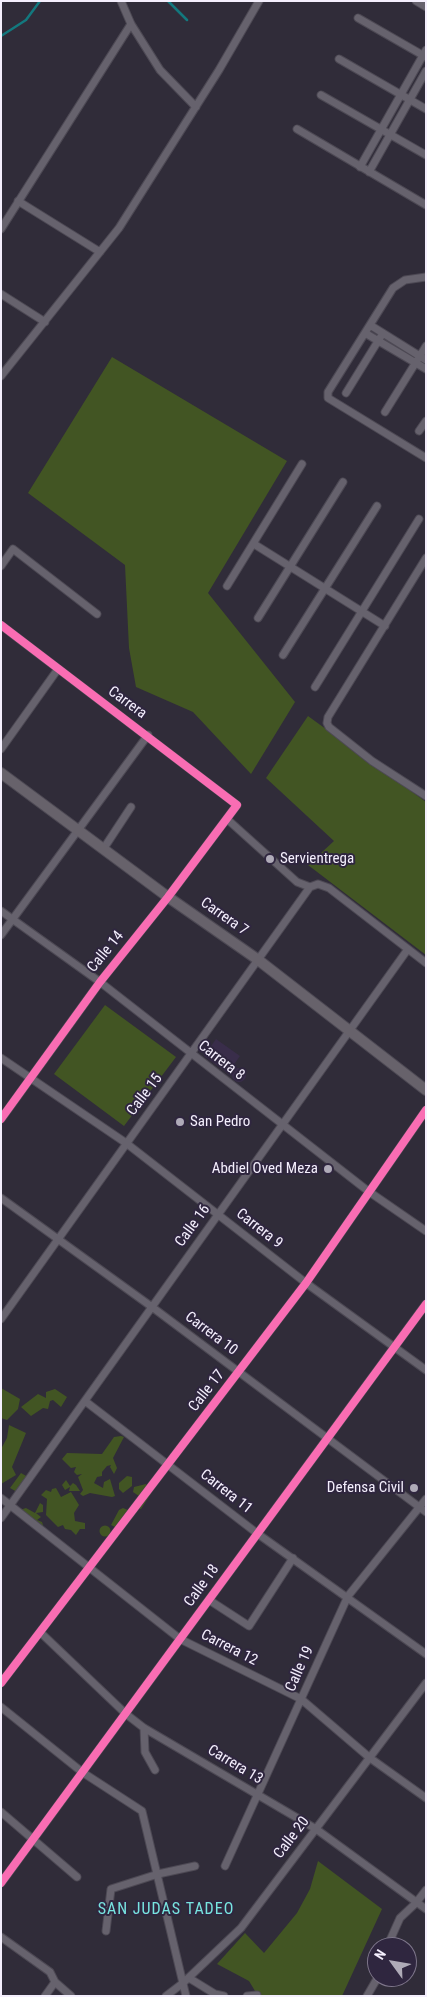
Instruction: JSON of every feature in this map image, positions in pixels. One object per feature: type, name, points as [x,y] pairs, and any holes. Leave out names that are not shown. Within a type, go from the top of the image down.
[{"type":"street","points":[[121,1],[131,24],[160,70],[196,107]]},
{"type":"street","points":[[1,376],[119,228],[219,70],[259,1]]},
{"type":"street","points":[[416,1],[426,7]]},
{"type":"street","points":[[358,18],[425,54],[360,167]]},
{"type":"street","points":[[1,229],[131,24]]},
{"type":"street","points":[[339,59],[426,109]]},
{"type":"street","points":[[369,172],[426,71]]},
{"type":"street","points":[[321,95],[426,155]]},
{"type":"street","points":[[297,129],[426,205]]},
{"type":"street","points":[[18,200],[100,252]]},
{"type":"street","points":[[426,277],[398,283],[328,392],[328,398],[426,458]]},
{"type":"street","points":[[1,294],[44,322]]},
{"type":"street","points":[[370,325],[420,360],[426,370]]},
{"type":"street","points":[[365,332],[420,360]]},
{"type":"street","points":[[346,392],[383,333]]},
{"type":"street","points":[[385,412],[420,360],[426,346]]},
{"type":"street","points":[[419,431],[426,421]]},
{"type":"street","points":[[227,586],[302,464]]},
{"type":"street","points":[[258,618],[343,482]]},
{"type":"street","points":[[284,655],[376,506]]},
{"type":"street","points":[[315,687],[419,519]]},
{"type":"street","points":[[254,544],[385,626]]},
{"type":"street","points":[[1,566],[14,549],[97,614]]},
{"type":"street","points":[[426,558],[328,716],[327,723],[329,727],[372,761],[426,796]]},
{"type":"street","name":"Carrera","points":[[1,625],[148,735],[237,805]]},
{"type":"street","points":[[1,749],[58,669]]},
{"type":"street","points":[[1,935],[148,735]]},
{"type":"street","name":"Carrera 7","points":[[1,773],[80,829],[168,897],[257,959],[426,1090]]},
{"type":"street","name":"Calle 14","points":[[1,1119],[100,982],[168,897],[237,805]]},
{"type":"street","points":[[104,848],[131,807]]},
{"type":"street","points":[[227,819],[297,882],[310,887],[318,884],[329,888],[426,962]]},
{"type":"street","name":"Calle 15","points":[[1,1319],[310,887]]},
{"type":"street","name":"Carrera 8","points":[[1,911],[100,982],[191,1055],[368,1191],[426,1231]]},
{"type":"street","name":"Calle 16","points":[[1,1518],[408,949]]},
{"type":"street","name":"Carrera 9","points":[[1,1058],[126,1143],[306,1283],[426,1370]]},
{"type":"street","name":"Calle 17","points":[[1,1683],[306,1283],[426,1110]]},
{"type":"street","name":"Carrera 10","points":[[1,1198],[152,1307],[423,1510]]},
{"type":"street","name":"Calle 18","points":[[1,1883],[426,1304]]},
{"type":"street","name":"Carrera 11","points":[[85,1401],[258,1534],[348,1596],[426,1654]]},
{"type":"street","name":"Carrera 12","points":[[1,1498],[180,1639],[301,1699],[370,1758],[426,1798]]},
{"type":"street","name":"Calle 19","points":[[226,1866],[348,1596],[423,1510],[426,1499]]},
{"type":"street","points":[[209,1600],[249,1626],[293,1558]]},
{"type":"street","name":"Carrera 13","points":[[40,1632],[126,1714],[144,1728],[316,1829],[426,1909]]},
{"type":"street","name":"Calle 20","points":[[166,1996],[186,1980],[241,1928],[426,1683]]},
{"type":"street","points":[[1,1706],[82,1772],[142,1811],[186,1980],[186,1996]]},
{"type":"street","points":[[144,1728],[145,1752],[155,1770]]},
{"type":"street","points":[[1,1812],[77,1877]]},
{"type":"street","points":[[106,1931],[111,1889],[158,1874],[195,1866]]},
{"type":"street","points":[[391,1937],[400,1918],[416,1903],[426,1890]]},
{"type":"street","points":[[1,1937],[50,1972],[55,1982],[71,1996]]},
{"type":"street","points":[[186,1980],[214,1994],[224,1996]]},
{"type":"street","points":[[45,1996],[55,1982]]},
{"type":"street","points":[[247,1996],[257,1995]]},
{"type":"shaded area","points":[[216,1039],[240,1056],[228,1073],[204,1056]]},
{"type":"shaded area","points":[[239,1068],[244,1070],[246,1075],[244,1080],[239,1082],[234,1080],[232,1075],[234,1070]]},
{"type":"green space","points":[[112,357],[287,461],[208,593],[295,702],[251,774],[193,712],[136,687],[129,648],[125,565],[28,493]]},
{"type":"green space","points":[[308,716],[426,802],[426,955],[308,865],[334,841],[266,778]]},
{"type":"green space","points":[[105,1005],[176,1057],[124,1126],[54,1074]]},
{"type":"green space","points":[[1,1388],[20,1399],[18,1409],[7,1420],[1,1418]]},
{"type":"green space","points":[[55,1389],[67,1397],[61,1407],[53,1400],[50,1401],[48,1409],[43,1408],[31,1416],[21,1407],[38,1394],[46,1398],[46,1392]]},
{"type":"green space","points":[[9,1425],[26,1433],[12,1467],[16,1475],[1,1484],[1,1449],[7,1438]]},
{"type":"green space","points":[[114,1437],[124,1437],[113,1458],[117,1468],[114,1474],[110,1467],[111,1465],[107,1466],[102,1472],[102,1476],[97,1477],[94,1483],[103,1488],[104,1482],[110,1479],[115,1496],[90,1493],[83,1496],[80,1494],[83,1490],[78,1477],[82,1474],[77,1475],[74,1472],[76,1467],[71,1468],[62,1459],[67,1453],[102,1454]]},
{"type":"green space","points":[[21,1473],[28,1477],[17,1492],[10,1488]]},
{"type":"green space","points":[[127,1476],[132,1477],[132,1486],[123,1493],[119,1489],[119,1483]]},
{"type":"green space","points":[[66,1480],[70,1486],[73,1483],[76,1485],[80,1491],[69,1491],[70,1487],[65,1490],[62,1485]]},
{"type":"green space","points":[[146,1484],[152,1492],[141,1509],[137,1508],[142,1498],[133,1492],[134,1487]]},
{"type":"green space","points":[[56,1488],[61,1497],[71,1492],[79,1505],[74,1513],[75,1521],[85,1523],[85,1529],[80,1529],[76,1535],[71,1530],[65,1529],[63,1525],[58,1527],[46,1515],[47,1499],[41,1495],[46,1490],[51,1492],[52,1489]]},
{"type":"green space","points":[[40,1503],[43,1505],[43,1512],[36,1513],[41,1517],[37,1520],[42,1522],[44,1528],[20,1510],[26,1508],[35,1513]]},
{"type":"green space","points":[[123,1508],[128,1510],[115,1527],[111,1525],[119,1510]]},
{"type":"green space","points":[[105,1525],[111,1531],[105,1537],[99,1531]]},
{"type":"green space","points":[[318,1861],[382,1909],[369,1937],[367,1937],[367,1942],[342,1996],[258,1996],[249,1981],[217,1964],[245,1933],[264,1953],[297,1913],[310,1889]]},
{"type":"waterway","points":[[1,36],[26,20],[40,1]]},
{"type":"waterway","points":[[168,1],[187,20]]},
{"type":"cycle path","points":[[1,625],[237,805],[168,897],[100,982],[1,1119]]},
{"type":"cycle path","points":[[1,1683],[306,1283],[426,1110]]},
{"type":"cycle path","points":[[1,1883],[426,1304]]},
{"type":"place","name":"Servientrega","points":[[270,859]]},
{"type":"place","name":"San Pedro","points":[[180,1122]]},
{"type":"place","name":"Abdiel Oved Meza","points":[[328,1169]]},
{"type":"place","name":"Defensa Civil","points":[[414,1488]]},
{"type":"district","name":"SAN JUDAS TADEO","points":[[166,1910]]}]
